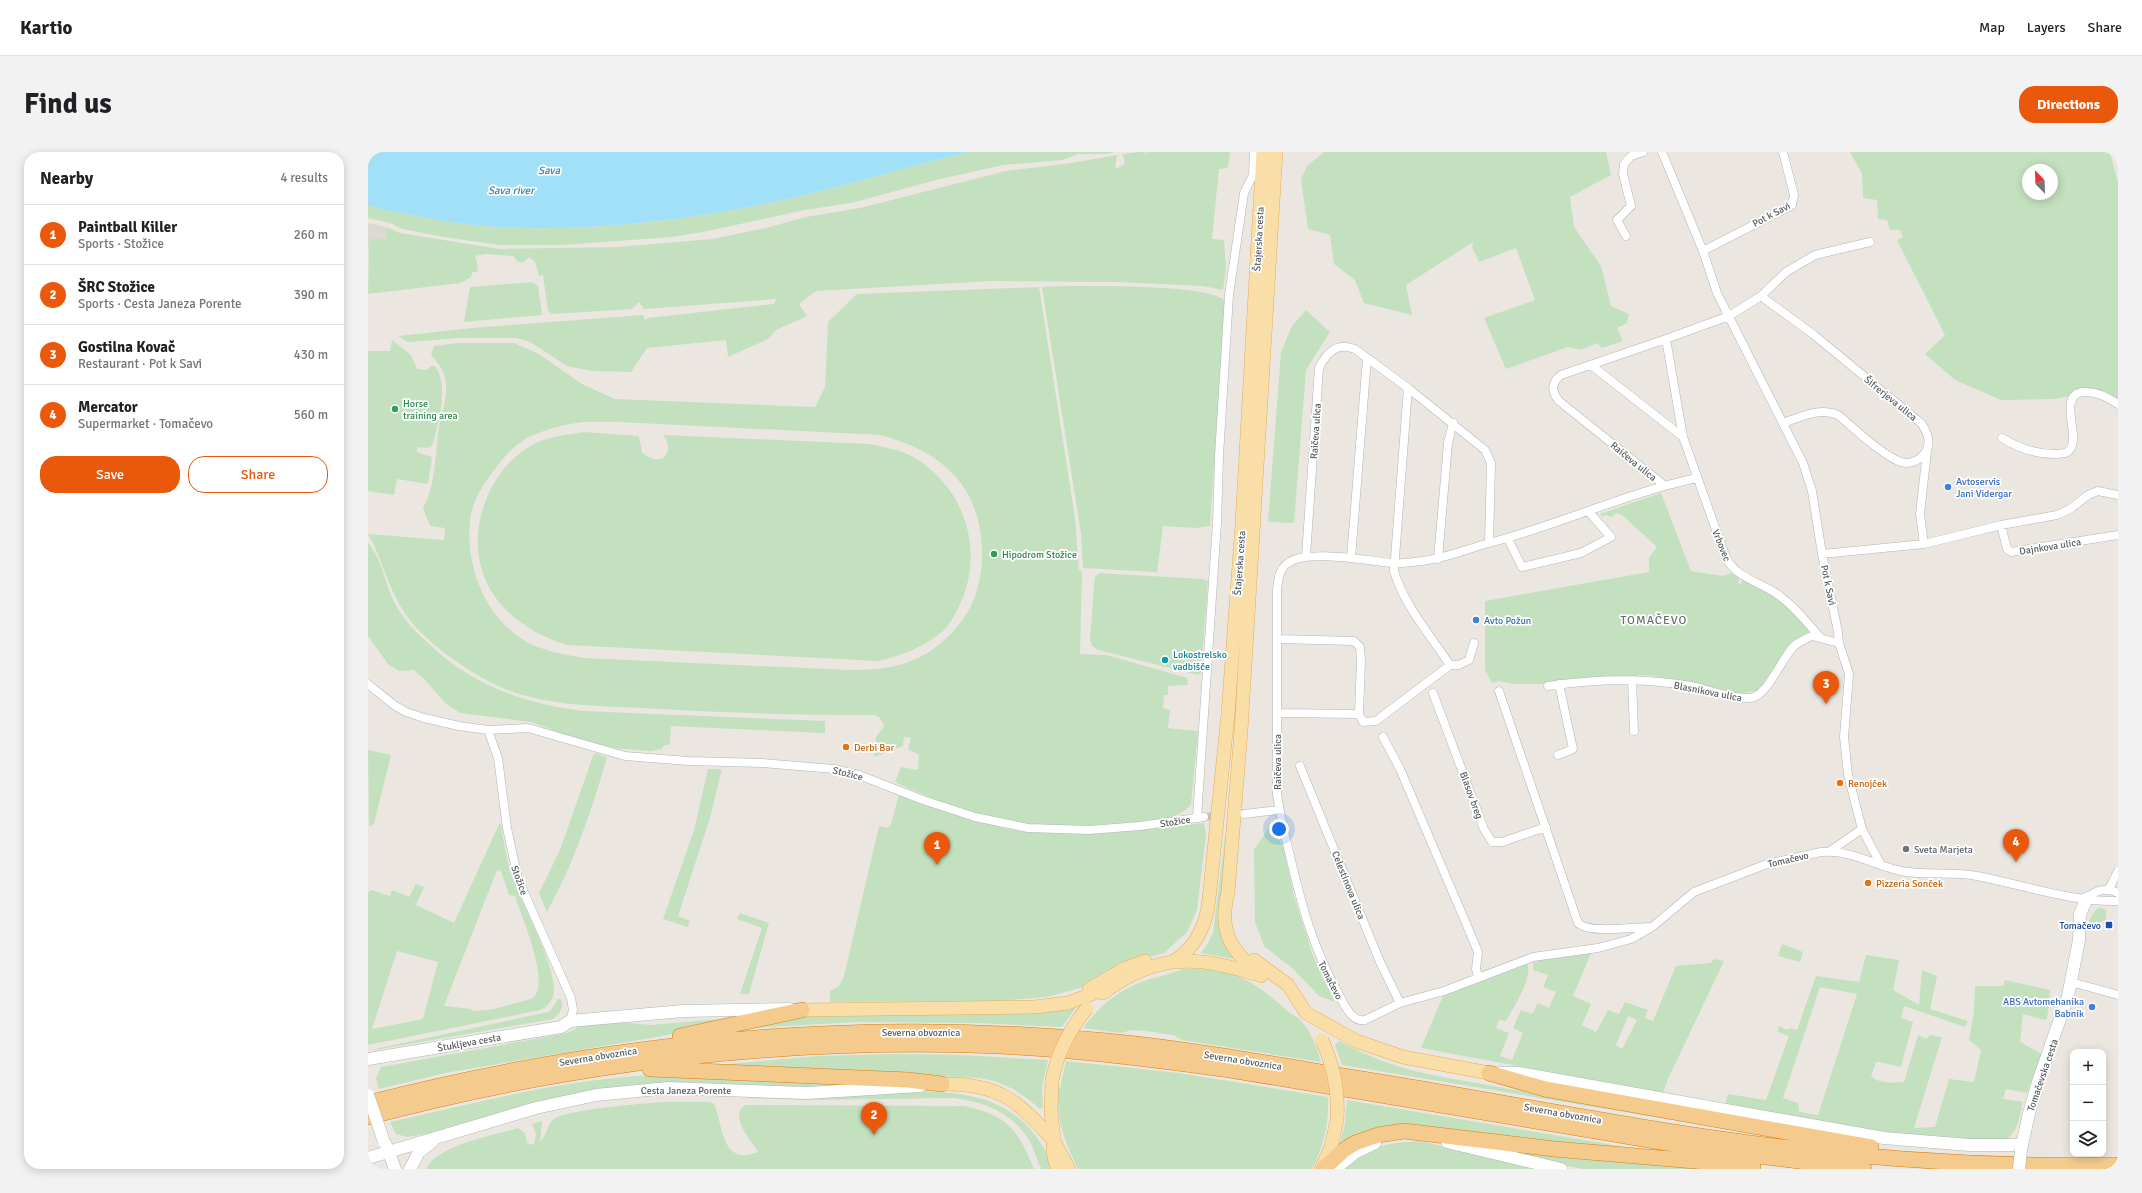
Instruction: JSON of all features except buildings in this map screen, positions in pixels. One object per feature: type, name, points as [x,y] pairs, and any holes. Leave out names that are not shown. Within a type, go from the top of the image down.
[{"type":"highway","points":[[596,1056],[634,1043],[675,1037],[802,1010]]},
{"type":"highway","name":"Severna obvoznica","points":[[368,1103],[489,1075],[596,1056],[721,1040],[843,1032],[952,1032],[1048,1036],[1138,1045],[1231,1058],[1645,1127],[1778,1146],[1954,1163],[2118,1165]]},
{"type":"highway","name":"Severna obvoznica","points":[[368,1117],[492,1088],[626,1065],[739,1051],[843,1046],[970,1045],[1058,1050],[1160,1060],[1230,1070],[1652,1141],[1864,1169]]},
{"type":"highway","points":[[626,1065],[649,1069],[908,1080],[942,1084]]},
{"type":"highway","points":[[1489,1073],[1545,1089],[1857,1145],[1926,1153],[1954,1163]]},
{"type":"highway","points":[[1322,1169],[1344,1150],[1355,1143],[1378,1135],[1404,1131],[1554,1149],[1786,1169]]},
{"type":"highway","points":[[1797,1169],[1818,1164]]},
{"type":"main road","name":"Štajerska cesta","points":[[1261,976],[1243,960],[1229,939],[1224,915],[1228,892],[1241,731],[1264,166],[1263,152]]},
{"type":"main road","name":"Štajerska cesta","points":[[1174,961],[1186,952],[1198,936],[1206,917],[1209,899],[1228,714],[1242,524],[1264,166],[1276,152]]},
{"type":"main road","name":"Štajerska cesta","points":[[1228,892],[1232,925],[1241,946],[1249,956],[1288,985],[1306,1013]]},
{"type":"main road","points":[[1019,1006],[1073,995],[1126,968],[1142,962],[1160,959],[1174,961],[1195,960],[1220,963],[1261,976],[1284,993],[1306,1013],[1336,1031],[1378,1050],[1416,1060],[1489,1073]]},
{"type":"main road","points":[[802,1010],[1034,1007],[1068,1003],[1110,988],[1145,970],[1174,961]]},
{"type":"main road","points":[[1058,1169],[1054,1158],[1054,1140],[1050,1111],[1052,1081],[1063,1044],[1069,1033],[1088,1008],[1110,988]]},
{"type":"main road","points":[[1306,1013],[1322,1040],[1335,1076],[1338,1102],[1337,1120],[1331,1146],[1322,1169]]},
{"type":"main road","points":[[942,1084],[974,1085],[991,1089],[1005,1095],[1024,1109],[1054,1140],[1069,1169]]},
{"type":"street","points":[[1254,152],[1264,166]]},
{"type":"street","points":[[1626,236],[1617,220],[1631,206],[1623,174],[1624,164],[1631,156],[1643,152]]},
{"type":"street","name":"Pot k Savi","points":[[1662,152],[1703,251],[1717,294],[1803,463],[1812,491],[1839,644],[1849,674],[1844,737],[1854,802],[1862,829],[1880,865]]},
{"type":"street","name":"Pot k Savi","points":[[1703,251],[1792,205],[1794,195],[1783,152]]},
{"type":"street","name":"Stožice","points":[[368,684],[394,705],[406,712],[424,718],[488,730],[528,728],[625,756],[688,761],[762,762],[834,769],[859,775],[923,800],[975,817],[1028,828],[1089,830],[1140,826],[1200,817],[1229,295],[1244,193],[1253,174],[1264,166]]},
{"type":"street","points":[[1591,365],[1729,316],[1761,296],[1786,272],[1815,255],[1870,242]]},
{"type":"street","name":"Šifrerjeva ulica","points":[[1761,296],[1814,335],[1922,424],[1929,437],[1927,451]]},
{"type":"street","name":"Vrbovec","points":[[1666,339],[1683,437],[1730,565],[1743,577],[1769,588],[1783,598],[1820,637]]},
{"type":"street","name":"Raičeva ulica","points":[[1306,556],[1319,368],[1325,357],[1340,346],[1355,349],[1408,388],[1485,450],[1490,457],[1492,477],[1489,543]]},
{"type":"street","points":[[1351,558],[1367,358]]},
{"type":"street","points":[[1591,365],[1683,437]]},
{"type":"street","name":"Raičeva ulica","points":[[1591,365],[1562,375],[1556,379],[1552,385],[1556,397],[1664,485]]},
{"type":"street","points":[[1408,388],[1394,564],[1398,583],[1450,665]]},
{"type":"street","points":[[2002,438],[2016,446],[2031,451],[2065,453],[2072,446],[2073,431],[2070,406],[2071,399],[2079,393],[2096,393],[2109,398],[2118,404]]},
{"type":"street","points":[[1783,423],[1812,413],[1826,411],[1838,415],[1885,452],[1901,462],[1911,462],[1920,458],[1927,451]]},
{"type":"street","points":[[1438,559],[1448,443],[1453,423]]},
{"type":"street","points":[[1924,544],[1920,514],[1927,451]]},
{"type":"street","name":"Raičeva ulica","points":[[1279,810],[1277,794],[1277,590],[1280,573],[1288,563],[1306,556],[1351,558],[1394,564],[1438,559],[1489,543],[1508,539],[1590,512],[1664,485],[1697,478]]},
{"type":"street","points":[[1822,554],[1924,544],[2001,525],[2057,515],[2070,509],[2094,493],[2102,492],[2118,495]]},
{"type":"street","points":[[1508,539],[1522,567],[1581,553],[1611,537],[1590,512]]},
{"type":"street","name":"Dajnkova ulica","points":[[2001,525],[2007,549],[2011,552],[2118,536]]},
{"type":"street","name":"Blasnikova ulica","points":[[1548,686],[1559,684],[1632,680],[1671,683],[1723,694],[1753,698],[1767,684],[1794,646],[1812,636],[1820,637]]},
{"type":"street","points":[[1820,637],[1839,644]]},
{"type":"street","points":[[1278,639],[1354,641],[1358,644],[1361,661],[1359,714],[1363,722],[1376,721],[1450,665],[1459,665],[1469,660],[1474,643]]},
{"type":"street","points":[[1632,680],[1634,731]]},
{"type":"street","points":[[1558,755],[1573,749],[1559,684]]},
{"type":"street","points":[[1498,691],[1546,827],[1575,916],[1580,926],[1601,929],[1652,927]]},
{"type":"street","name":"Blasov breg","points":[[1434,693],[1484,829],[1492,842],[1502,842],[1546,827]]},
{"type":"street","points":[[1277,713],[1359,714]]},
{"type":"street","name":"Stožice","points":[[488,730],[498,758],[506,828],[518,879],[571,998],[573,1010],[570,1021]]},
{"type":"street","points":[[1383,737],[1400,769],[1478,952],[1476,968],[1478,977]]},
{"type":"street","name":"Celestinova ulica","points":[[1300,766],[1380,962],[1400,1003]]},
{"type":"street","points":[[1244,814],[1279,810]]},
{"type":"street","name":"Tomačevo","points":[[1279,810],[1301,901],[1313,941],[1346,1008],[1354,1017],[1362,1021],[1400,1003],[1444,991],[1533,957],[1620,943],[1641,934],[1652,927],[1687,896],[1702,888],[1767,864],[1830,851],[1856,855],[1880,865],[1906,872],[1975,876],[2087,898],[2118,901]]},
{"type":"street","points":[[1830,851],[1862,829]]},
{"type":"street","points":[[2109,889],[2118,871]]},
{"type":"street","points":[[2087,898],[2096,892],[2109,889],[2118,893]]},
{"type":"street","name":"Tomačevska cesta","points":[[2019,1169],[2022,1148],[2039,1079],[2061,1019],[2071,982],[2080,932],[2086,924],[2089,915],[2090,908],[2087,898]]},
{"type":"street","points":[[2071,982],[2118,995]]},
{"type":"street","name":"Štukljeva cesta","points":[[368,1059],[561,1027],[570,1021],[683,1011],[781,1008],[802,1010]]},
{"type":"street","points":[[1489,1073],[1520,1073],[1884,1138],[1969,1146],[2022,1148]]},
{"type":"street","name":"Cesta Janeza Porente","points":[[368,1158],[386,1147],[439,1136],[557,1103],[630,1090],[696,1088],[829,1093],[942,1084]]},
{"type":"street","points":[[368,1095],[395,1169]]},
{"type":"street","points":[[410,1169],[419,1152],[439,1136]]},
{"type":"street","points":[[1335,1169],[1349,1156],[1365,1146],[1388,1140],[1412,1138],[1445,1141],[1561,1169]]},
{"type":"shaded area","points":[[368,223],[387,227],[386,240],[368,248]]},
{"type":"green space","points":[[970,152],[1114,152],[1107,154],[1079,154],[1062,160],[1003,165],[936,180],[855,202],[800,211],[708,231],[672,237],[562,245],[499,245],[402,229],[390,223],[368,218],[368,205],[387,211],[483,226],[573,228],[667,220],[760,205],[805,195]]},
{"type":"green space","points":[[1146,152],[1143,156],[1148,152],[1230,152],[1228,168],[1219,169],[1212,239],[1224,240],[1226,269],[1223,290],[1203,286],[1116,282],[991,281],[816,291],[799,304],[807,316],[776,330],[768,339],[728,357],[726,340],[647,348],[631,372],[591,371],[567,366],[530,342],[517,338],[459,338],[408,342],[398,336],[472,328],[643,315],[645,320],[648,318],[774,304],[776,299],[644,309],[639,302],[632,309],[552,314],[548,311],[543,275],[539,276],[535,262],[529,257],[522,263],[517,261],[513,256],[485,254],[475,256],[478,272],[473,272],[470,278],[460,283],[368,294],[370,239],[386,239],[387,227],[400,233],[500,249],[618,247],[712,239],[766,228],[806,217],[860,208],[1006,171],[1072,163],[1117,155],[1115,169],[1123,165],[1125,162],[1122,154]]},
{"type":"green space","points":[[1324,152],[1606,152],[1611,175],[1570,197],[1574,227],[1601,266],[1611,306],[1629,314],[1627,323],[1617,328],[1623,341],[1602,348],[1597,343],[1581,350],[1568,347],[1506,369],[1484,318],[1535,300],[1516,248],[1479,262],[1472,247],[1473,242],[1406,285],[1412,315],[1364,303],[1355,280],[1334,264],[1330,235],[1308,229],[1301,179],[1307,166]]},
{"type":"green space","points":[[1850,152],[2110,152],[2118,183],[2118,401],[2079,390],[2069,396],[2054,399],[2001,400],[1955,380],[1925,354],[1945,335],[1897,240],[1903,237],[1900,230],[1890,230],[1887,220],[1878,219],[1877,200],[1863,198],[1862,174]]},
{"type":"green space","points":[[533,282],[538,286],[542,313],[541,315],[464,322],[470,287]]},
{"type":"green space","points":[[1122,286],[1198,291],[1216,295],[1225,301],[1210,526],[1195,528],[1163,526],[1157,572],[1083,568],[1081,534],[1042,287]]},
{"type":"green space","points":[[1039,287],[1075,518],[1079,570],[1082,572],[1080,654],[1107,655],[1187,678],[1188,685],[1168,686],[1168,695],[1164,695],[1163,708],[1170,710],[1168,728],[1198,731],[1191,804],[1180,814],[1157,820],[1063,826],[1033,825],[1013,822],[972,812],[932,798],[895,782],[901,767],[918,770],[919,755],[908,749],[911,738],[904,737],[903,746],[874,757],[876,737],[884,726],[880,718],[875,715],[817,715],[595,706],[534,698],[504,689],[457,662],[428,639],[416,627],[401,607],[368,534],[444,540],[445,528],[430,526],[423,508],[433,479],[439,427],[445,402],[446,390],[443,372],[431,355],[434,346],[459,343],[514,343],[539,354],[582,384],[615,399],[815,407],[825,387],[828,322],[857,294]],"holes":[[[619,422],[880,435],[919,449],[937,460],[953,474],[971,499],[980,529],[982,545],[980,576],[973,601],[960,623],[943,642],[922,656],[911,661],[896,666],[873,669],[849,670],[585,658],[552,651],[533,645],[516,635],[502,622],[490,607],[481,590],[474,571],[471,552],[469,533],[472,508],[477,496],[502,460],[527,438],[547,430],[575,423]]]},
{"type":"green space","points":[[1306,310],[1330,332],[1306,370],[1294,523],[1268,522],[1281,352],[1292,326]]},
{"type":"green space","name":"Horse training area","points":[[392,340],[411,355],[417,369],[427,370],[431,366],[435,366],[442,384],[440,416],[432,446],[427,448],[417,447],[417,452],[432,457],[428,484],[397,479],[394,495],[368,491],[368,351],[390,351]]},
{"type":"green space","points":[[584,432],[639,436],[642,452],[648,457],[654,459],[660,459],[667,453],[667,442],[663,435],[869,444],[893,449],[910,455],[932,470],[946,485],[957,501],[964,519],[969,538],[971,558],[969,578],[959,606],[949,624],[936,637],[912,650],[878,661],[568,645],[544,636],[523,624],[505,609],[492,592],[482,572],[478,550],[479,526],[489,492],[505,468],[518,454],[534,444],[546,439]]},
{"type":"green space","points":[[1661,493],[1691,571],[1723,576],[1731,573],[1739,579],[1738,583],[1740,585],[1743,580],[1777,596],[1809,632],[1794,641],[1758,690],[1738,694],[1690,682],[1647,675],[1546,684],[1514,684],[1498,681],[1492,683],[1485,670],[1485,601],[1649,572],[1649,558],[1657,547],[1622,515],[1616,513],[1611,517],[1606,515],[1602,517],[1600,514]]},
{"type":"green space","points":[[368,543],[381,565],[393,599],[400,612],[411,626],[445,658],[462,670],[500,690],[540,703],[583,711],[825,721],[825,733],[671,726],[670,744],[663,746],[662,749],[651,751],[612,748],[577,739],[531,722],[460,713],[445,703],[427,682],[414,670],[399,671],[388,664],[368,636]]},
{"type":"green space","points":[[1099,573],[1203,579],[1208,581],[1201,673],[1198,675],[1098,650],[1092,646],[1090,640],[1094,585],[1095,577]]},
{"type":"green space","points":[[368,750],[391,755],[374,824],[369,826]]},
{"type":"green space","points":[[594,753],[607,757],[589,816],[574,855],[566,875],[547,912],[539,893],[560,850]]},
{"type":"green space","points":[[708,769],[722,769],[710,818],[678,916],[690,921],[688,927],[663,919],[694,830]]},
{"type":"green space","points":[[899,794],[1003,828],[1026,832],[1076,834],[1118,832],[1204,823],[1206,834],[1197,910],[1187,932],[1164,953],[1144,958],[1087,986],[1047,997],[998,1001],[830,1002],[830,991],[839,986],[844,976],[879,826],[887,828],[891,824]]},
{"type":"green space","points":[[499,824],[501,824],[506,854],[512,877],[540,940],[551,972],[554,986],[553,996],[548,1005],[536,1011],[368,1045],[368,893],[371,890],[390,896],[392,890],[409,897],[416,884],[424,887],[416,905],[454,923]],"holes":[[[497,870],[501,871],[509,895],[515,896],[534,950],[539,981],[537,992],[531,999],[494,1009],[473,1011],[472,1009],[444,1006]],[[397,951],[438,962],[423,1019],[372,1029]]]},
{"type":"green space","points":[[1271,824],[1284,849],[1294,896],[1313,956],[1335,1002],[1319,996],[1293,969],[1264,946],[1255,922],[1254,850]]},
{"type":"green space","points":[[1225,836],[1228,836],[1226,945],[1234,959],[1201,953],[1213,933]]},
{"type":"green space","points":[[2100,907],[2106,910],[2106,919],[2088,931],[2088,924],[2091,918],[2095,911]]},
{"type":"green space","points":[[740,913],[769,923],[749,994],[740,994],[762,928],[737,919]]},
{"type":"green space","points":[[1782,944],[1803,952],[1800,962],[1778,956]]},
{"type":"green space","points":[[1591,953],[1573,996],[1591,1004],[1582,1025],[1596,1032],[1608,1010],[1619,1014],[1625,1002],[1648,1010],[1645,1018],[1653,1021],[1676,966],[1711,963],[1714,959],[1724,961],[1668,1079],[1663,1093],[1421,1048],[1443,996],[1527,962],[1528,976],[1518,1001],[1506,1021],[1499,1020],[1496,1028],[1509,1033],[1500,1056],[1512,1060],[1523,1033],[1513,1028],[1521,1010],[1532,1014],[1538,1003],[1549,1008],[1556,992],[1543,987],[1548,975],[1533,970],[1533,962],[1546,958]],"holes":[[[1628,1016],[1637,1020],[1622,1049],[1616,1045]]]},
{"type":"green space","points":[[1866,955],[1899,960],[1893,990],[1919,1005],[1922,970],[1937,976],[1930,1009],[1968,1021],[1965,1027],[1904,1006],[1901,1018],[1913,1022],[1901,1067],[1876,1062],[1871,1076],[1881,1081],[1904,1082],[1918,1035],[1926,1039],[1930,1035],[1942,1037],[1914,1128],[1935,1127],[1949,1079],[1974,1082],[1981,1050],[1969,1040],[1974,1012],[1975,986],[2003,986],[2005,980],[2050,990],[2047,1019],[2045,1020],[2023,1014],[2020,1042],[2042,1054],[2027,1093],[2006,1089],[2003,1099],[2023,1102],[2017,1126],[2011,1136],[2000,1141],[1887,1134],[1725,1105],[1728,1094],[1766,1100],[1789,1036],[1778,1032],[1779,1026],[1787,1030],[1790,1028],[1797,1030],[1816,976],[1859,982]],"holes":[[[1820,987],[1857,994],[1818,1115],[1799,1112],[1798,1103],[1783,1098]]]},
{"type":"green space","points":[[1182,969],[1215,970],[1228,973],[1253,984],[1305,1025],[1318,1051],[1321,1062],[1182,1040],[1173,1035],[1145,1031],[1132,1030],[1121,1033],[1083,1028],[1104,1004],[1121,992],[1150,979]]},
{"type":"green space","points":[[558,999],[561,999],[562,1008],[553,1019],[375,1050],[548,1012]]},
{"type":"green space","points":[[1077,1006],[1062,1027],[975,1023],[857,1022],[737,1029],[782,1017]]},
{"type":"green space","points":[[732,1018],[668,1035],[445,1073],[379,1089],[376,1078],[381,1067],[567,1033],[579,1025],[619,1022],[651,1025]]},
{"type":"green space","points":[[1339,1041],[1361,1052],[1403,1068],[1427,1074],[1745,1132],[1342,1065],[1335,1045]]},
{"type":"green space","points":[[893,1054],[961,1055],[1048,1060],[1042,1087],[1043,1107],[1040,1109],[1026,1097],[1011,1088],[987,1079],[718,1065],[817,1056]]},
{"type":"green space","points":[[1066,1061],[1179,1073],[1328,1097],[1328,1116],[1323,1143],[1312,1169],[1078,1169],[1065,1139],[1060,1121],[1058,1100],[1059,1088]]},
{"type":"green space","points":[[667,1075],[874,1084],[854,1087],[784,1087],[688,1082],[622,1086],[554,1098],[432,1133],[407,1137],[396,1134],[390,1122],[528,1091],[562,1085],[632,1076]]},
{"type":"green space","points":[[914,1091],[960,1094],[980,1098],[999,1105],[1015,1115],[1030,1129],[1043,1146],[1054,1169],[1041,1169],[1029,1140],[1015,1122],[986,1105],[975,1102],[953,1098],[809,1100],[748,1098],[751,1096]]},
{"type":"green space","points":[[1347,1100],[1655,1152],[1421,1129],[1339,1146],[1345,1124]]},
{"type":"green space","points":[[661,1102],[710,1102],[714,1104],[726,1142],[730,1149],[737,1154],[746,1155],[758,1152],[740,1122],[740,1110],[745,1105],[964,1106],[991,1114],[1010,1126],[1022,1144],[1034,1169],[426,1169],[432,1161],[442,1153],[467,1142],[481,1138],[518,1128],[525,1133],[527,1143],[534,1145],[536,1134],[532,1124],[542,1121],[540,1142],[551,1122],[562,1115],[589,1110]]},
{"type":"green space","points":[[1420,1141],[1541,1169],[1340,1169],[1372,1148],[1395,1143]]},
{"type":"green space","points":[[1501,1148],[1730,1169],[1583,1169],[1542,1161]]},
{"type":"water","name":"Sava river","points":[[368,152],[970,152],[805,195],[714,213],[620,225],[574,228],[528,228],[454,223],[387,211],[368,205]]},
{"type":"tunnel","points":[[1204,817],[1239,814]]},
{"type":"place","name":"Horse training area","points":[[395,409]]},
{"type":"place","name":"Avtoservis Jani Vidergar","points":[[1948,487]]},
{"type":"place","name":"Hipodrom Stožice","points":[[994,554]]},
{"type":"place","name":"Avto Požun","points":[[1476,620]]},
{"type":"place","name":"Lokostrelsko vadbišče","points":[[1165,660]]},
{"type":"place","name":"Gostilna Kovač","points":[[1826,704]]},
{"type":"place","name":"Derbi Bar","points":[[846,747]]},
{"type":"place","name":"Renojček","points":[[1840,783]]},
{"type":"place","name":"Sveta Marjeta","points":[[1906,849]]},
{"type":"place","name":"Mercator","points":[[2016,862]]},
{"type":"place","name":"Paintball Killer","points":[[937,865]]},
{"type":"place","name":"Pizzeria Sonček","points":[[1868,883]]},
{"type":"place","name":"Tomačevo","points":[[2109,925]]},
{"type":"place","name":"ABS Avtomehanika Babnik","points":[[2092,1007]]},
{"type":"place","name":"ŠRC Stožice","points":[[874,1135]]},
{"type":"district","name":"TOMAČEVO","points":[[1654,620]]},
{"type":"water label","name":"Sava","points":[[549,170]]}]
